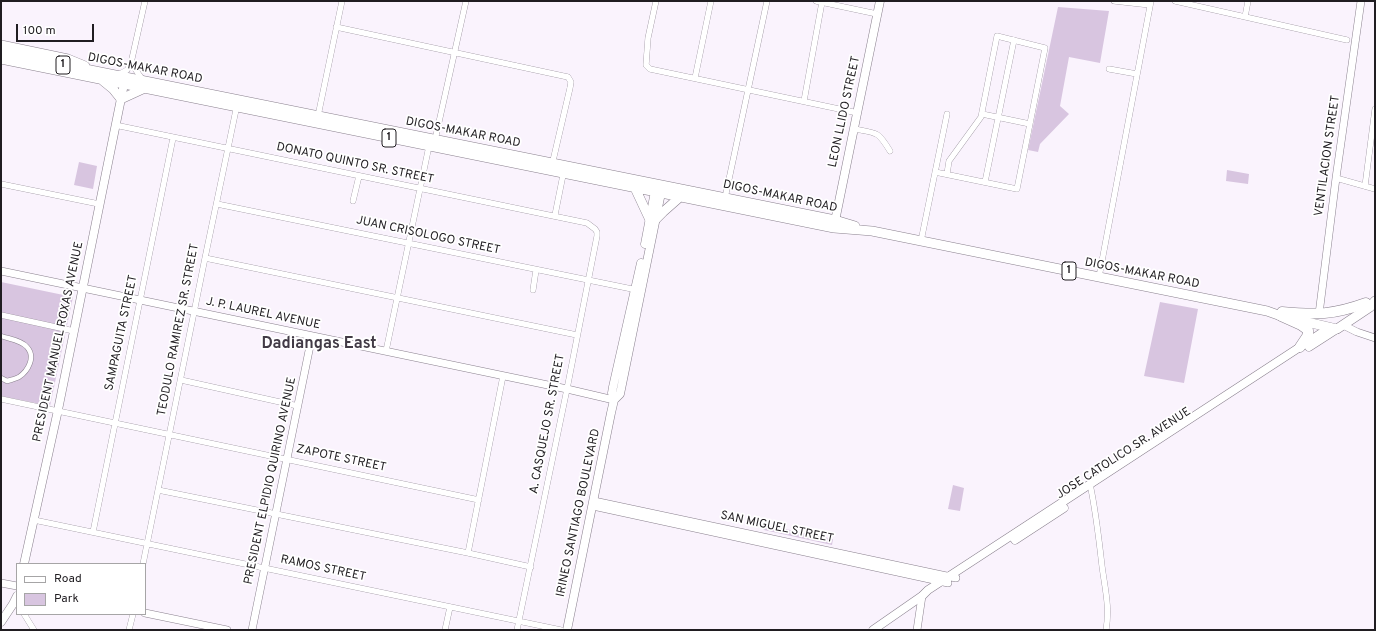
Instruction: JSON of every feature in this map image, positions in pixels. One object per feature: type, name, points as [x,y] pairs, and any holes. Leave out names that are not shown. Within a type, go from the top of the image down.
[{"type":"highway","points":[[1281,314],[1319,314],[1341,311],[1372,302]]},
{"type":"highway","points":[[1281,314],[1308,330],[1308,335],[1300,347]]},
{"type":"main road","name":"LEON LLIDO STREET","points":[[835,224],[880,1]]},
{"type":"main road","points":[[1,44],[71,60],[99,76],[120,99],[144,85]]},
{"type":"main road","name":"DIGOS-MAKAR ROAD","points":[[1,52],[99,76]]},
{"type":"main road","name":"DIGOS-MAKAR ROAD","points":[[1,59],[122,79],[144,85],[552,167],[635,188],[659,189],[680,197],[835,224]]},
{"type":"main road","name":"PRESIDENT MANUEL ROXAS AVENUE","points":[[24,563],[58,410],[115,125],[122,79]]},
{"type":"main road","name":"DIGOS-MAKAR ROAD","points":[[238,104],[318,116],[432,143]]},
{"type":"main road","name":"DIGOS-MAKAR ROAD","points":[[564,170],[659,189],[725,198],[872,232],[1336,326]]},
{"type":"main road","points":[[635,188],[652,220],[680,197]]},
{"type":"main road","name":"IRINEO SANTIAGO BOULEVARD","points":[[567,630],[614,400],[620,394],[638,290],[659,189]]},
{"type":"main road","points":[[1336,326],[1372,302]]},
{"type":"main road","name":"JOSE CATOLICO SR. AVENUE","points":[[1091,487],[1300,347],[1336,326]]},
{"type":"main road","name":"JOSE CATOLICO SR. AVENUE","points":[[872,630],[922,596],[930,594],[949,579],[1336,326]]},
{"type":"main road","points":[[1,622],[16,600]]},
{"type":"street","points":[[122,79],[131,63],[145,1]]},
{"type":"street","points":[[318,116],[342,1]]},
{"type":"street","points":[[386,351],[420,189],[466,1]]},
{"type":"street","points":[[656,1],[648,38],[646,65],[650,69],[858,112]]},
{"type":"street","points":[[695,78],[711,1]]},
{"type":"street","points":[[725,198],[747,88],[767,1]]},
{"type":"street","points":[[1099,277],[1150,3],[1114,1]]},
{"type":"street","points":[[1175,1],[1347,40]]},
{"type":"street","points":[[1244,17],[1248,1]]},
{"type":"street","name":"VENTILACION STREET","points":[[1319,314],[1336,178],[1361,1]]},
{"type":"street","points":[[804,101],[819,2],[877,14]]},
{"type":"street","points":[[336,27],[568,77],[571,85],[552,167]]},
{"type":"street","points":[[935,172],[1017,189],[1045,48],[997,36],[982,114],[949,161],[947,174]]},
{"type":"street","points":[[985,182],[1014,40]]},
{"type":"street","points":[[131,63],[144,85]]},
{"type":"street","points":[[1109,69],[1137,74]]},
{"type":"street","name":"TEODULO RAMIREZ SR. STREET","points":[[143,563],[238,104]]},
{"type":"street","points":[[1365,186],[1375,109]]},
{"type":"street","points":[[921,242],[947,114]]},
{"type":"street","points":[[982,114],[1030,124]]},
{"type":"street","name":"DONATO QUINTO SR. STREET","points":[[115,125],[420,189],[555,215],[591,224]]},
{"type":"street","points":[[854,129],[874,133],[881,137],[890,151]]},
{"type":"street","name":"SAMPAGUITA STREET","points":[[92,532],[173,138]]},
{"type":"street","points":[[938,159],[949,161]]},
{"type":"street","points":[[555,215],[564,170]]},
{"type":"street","points":[[353,201],[359,176]]},
{"type":"street","points":[[1336,178],[1375,189]]},
{"type":"street","points":[[1,184],[99,204]]},
{"type":"street","name":"JUAN CRISOLOGO STREET","points":[[217,204],[638,290]]},
{"type":"street","name":"A. CASQUEJO SR. STREET","points":[[517,630],[597,236],[597,232],[591,224]]},
{"type":"street","points":[[205,258],[578,335]]},
{"type":"street","points":[[533,290],[536,270]]},
{"type":"street","name":"J. P. LAUREL AVENUE","points":[[1,271],[614,400]]},
{"type":"street","points":[[1,315],[74,330]]},
{"type":"street","points":[[1336,326],[1375,338]]},
{"type":"street","points":[[1,336],[24,344],[30,351],[31,356],[28,367],[19,377],[7,381],[1,378]]},
{"type":"street","name":"PRESIDENT ELPIDIO QUIRINO AVENUE","points":[[252,630],[312,336]]},
{"type":"street","points":[[468,553],[503,376]]},
{"type":"street","points":[[181,380],[298,406]]},
{"type":"street","name":"ZAPOTE STREET","points":[[1,399],[479,500]]},
{"type":"street","points":[[1091,487],[1098,525],[1108,606],[1106,630]]},
{"type":"street","points":[[158,490],[531,567]]},
{"type":"street","name":"SAN MIGUEL STREET","points":[[593,504],[949,579]]},
{"type":"street","name":"RAMOS STREET","points":[[34,520],[561,630]]},
{"type":"street","points":[[1,582],[16,586]]},
{"type":"street","points":[[917,630],[922,596]]},
{"type":"street","points":[[445,630],[450,607]]},
{"type":"street","points":[[146,613],[227,630]]},
{"type":"street","points":[[25,615],[34,630]]},
{"type":"street","points":[[129,630],[133,615]]},
{"type":"green space","points":[[1058,7],[1109,11],[1100,63],[1069,57],[1060,106],[1069,114],[1040,144],[1038,152],[1028,150]]},
{"type":"green space","points":[[79,162],[97,166],[93,189],[74,185]]},
{"type":"green space","points":[[1227,170],[1249,174],[1248,184],[1226,181]]},
{"type":"green space","points":[[1,282],[73,297],[50,406],[1,396]]},
{"type":"green space","points":[[1160,302],[1198,309],[1184,383],[1144,376]]},
{"type":"green space","points":[[953,485],[964,488],[960,511],[948,509]]},
{"type":"green space","points":[[752,522],[833,539],[832,545],[764,530]]},
{"type":"district","name":"Dadiangas East","points":[[319,345]]}]
